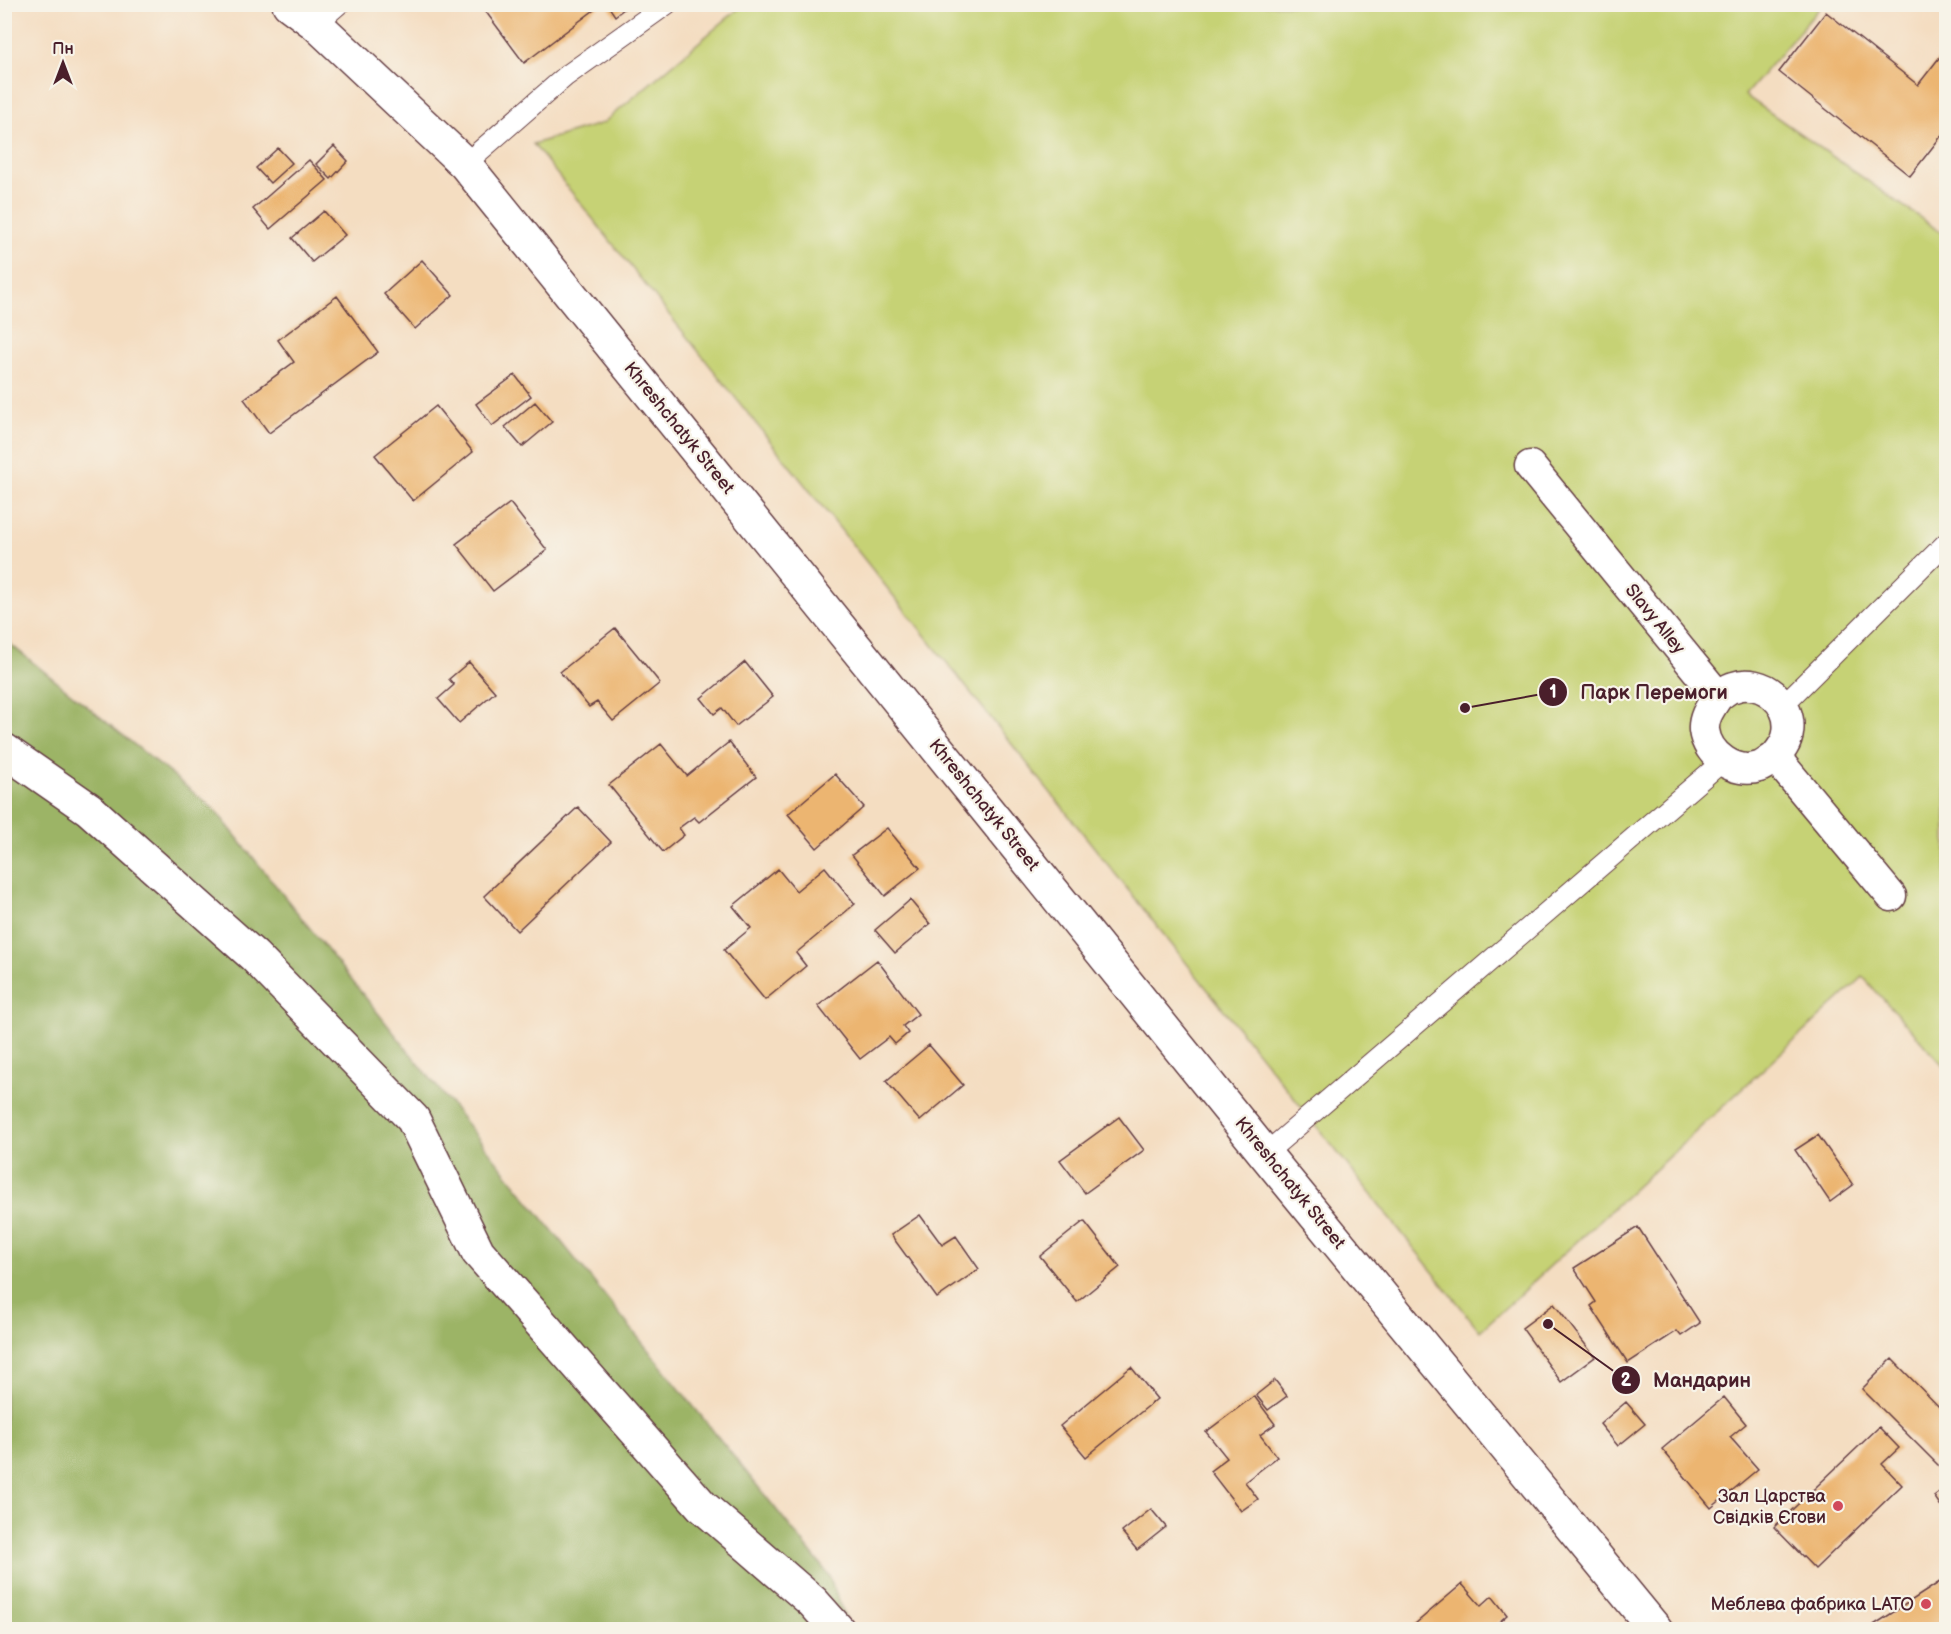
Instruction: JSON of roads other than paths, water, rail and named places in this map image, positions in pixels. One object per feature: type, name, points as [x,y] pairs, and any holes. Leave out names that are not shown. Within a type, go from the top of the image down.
[{"type":"street","name":"Khreshchatyk Street","points":[[289,4],[327,14],[465,164],[1265,1154],[1656,1629]]},
{"type":"street","name":"Slavy Alley","points":[[1530,466],[1718,696]]},
{"type":"street","points":[[1748,685],[1762,687],[1774,694],[1783,705],[1788,719],[1788,733],[1784,746],[1775,757],[1759,767],[1740,768],[1723,761],[1710,748],[1704,730],[1707,711],[1718,696],[1734,687],[1748,685]]},
{"type":"street","points":[[4,750],[89,809],[254,956],[413,1119],[478,1252],[702,1506],[813,1602],[838,1629]]},
{"type":"street","points":[[1775,757],[1891,896]]},
{"type":"lane","points":[[465,164],[566,76],[667,4]]},
{"type":"lane","points":[[1783,705],[1947,543]]},
{"type":"lane","points":[[1265,1154],[1723,761]]},
{"type":"place","name":"Парк Перемоги","points":[[1465,708]]},
{"type":"place","name":"Мандарин","points":[[1548,1324]]},
{"type":"place","name":"Зал Царства Свідків Єгови","points":[[1838,1506]]},
{"type":"place","name":"Меблева фабрика LATO","points":[[1926,1604]]}]
